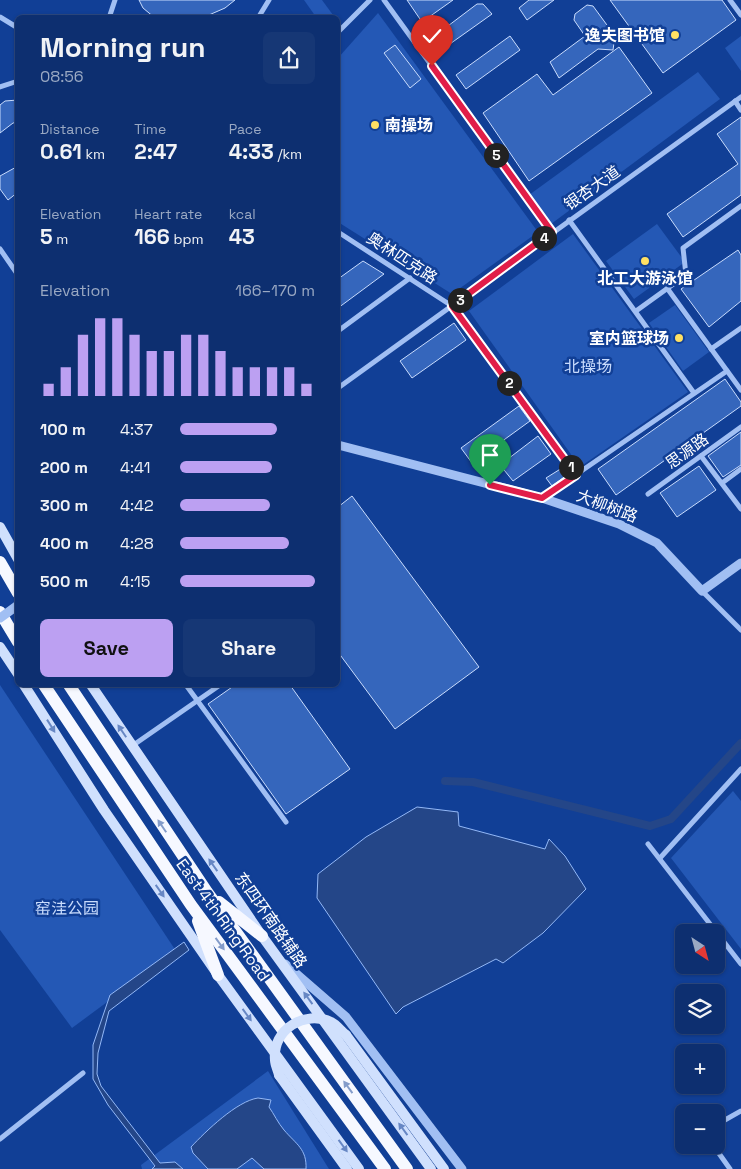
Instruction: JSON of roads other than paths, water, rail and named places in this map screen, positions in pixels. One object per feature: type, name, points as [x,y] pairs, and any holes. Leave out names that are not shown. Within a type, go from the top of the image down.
[{"type":"highway","points":[[0,562],[15,588]]},
{"type":"highway","points":[[0,612],[15,637]]},
{"type":"highway","name":"East 4th Ring Road","points":[[45,687],[191,905],[384,1169]]},
{"type":"highway","name":"East 4th Ring Road","points":[[70,687],[207,892],[407,1169]]},
{"type":"highway","points":[[207,892],[262,936]]},
{"type":"highway","points":[[191,905],[218,976]]},
{"type":"main road","points":[[0,527],[15,554]]},
{"type":"main road","points":[[0,647],[15,670]]},
{"type":"main road","points":[[25,687],[104,810],[218,976],[359,1169]]},
{"type":"main road","name":"东四环南路辅路","points":[[93,687],[262,936],[431,1169]]},
{"type":"main road","points":[[347,1169],[279,1075],[274,1059],[278,1043],[287,1028],[299,1020],[315,1018],[332,1023],[346,1035],[444,1169]]},
{"type":"street","points":[[110,15],[115,0]]},
{"type":"street","points":[[260,15],[269,0]]},
{"type":"street","points":[[340,30],[370,0]]},
{"type":"street","points":[[384,0],[552,232]]},
{"type":"street","points":[[730,0],[741,15]]},
{"type":"street","points":[[0,17],[15,26]]},
{"type":"street","points":[[0,87],[15,82]]},
{"type":"street","name":"银杏大道","points":[[340,387],[741,97]]},
{"type":"street","points":[[735,101],[741,110]]},
{"type":"street","points":[[636,311],[686,276],[682,248],[741,206]]},
{"type":"street","points":[[569,220],[694,393]]},
{"type":"street","name":"奥林匹克路","points":[[340,233],[452,306],[576,475]]},
{"type":"street","points":[[0,249],[15,272]]},
{"type":"street","points":[[340,330],[410,278]]},
{"type":"street","points":[[667,288],[741,390]]},
{"type":"street","points":[[711,349],[741,328]]},
{"type":"street","points":[[542,498],[727,370]]},
{"type":"street","name":"思源路","points":[[648,494],[741,428]]},
{"type":"street","name":"大柳树路","points":[[340,445],[542,498],[618,524],[656,543],[702,591]]},
{"type":"street","points":[[701,456],[741,509]]},
{"type":"street","points":[[722,483],[741,469]]},
{"type":"street","points":[[736,502],[741,498]]},
{"type":"street","points":[[741,563],[702,591],[741,630]]},
{"type":"street","points":[[0,618],[15,607]]},
{"type":"street","points":[[188,687],[286,822]]},
{"type":"street","points":[[132,746],[217,687]]},
{"type":"street","points":[[660,858],[741,769]]},
{"type":"street","points":[[648,844],[741,964]]},
{"type":"street","points":[[280,960],[346,1017],[462,1169]]},
{"type":"street","points":[[0,1139],[83,1074]]},
{"type":"street","points":[[725,1120],[741,1111]]},
{"type":"street","points":[[719,1154],[730,1169]]},
{"type":"waterway","points":[[445,781],[473,782],[650,826],[671,819],[741,743]]},
{"type":"place","name":"逸夫图书馆","points":[[675,35]]},
{"type":"place","name":"南操场","points":[[375,125]]},
{"type":"place","name":"北工大游泳馆","points":[[645,261]]},
{"type":"place","name":"室内篮球场","points":[[679,338]]},
{"type":"park label","name":"北操场","points":[[588,366]]},
{"type":"park label","name":"窑洼公园","points":[[67,908]]}]
